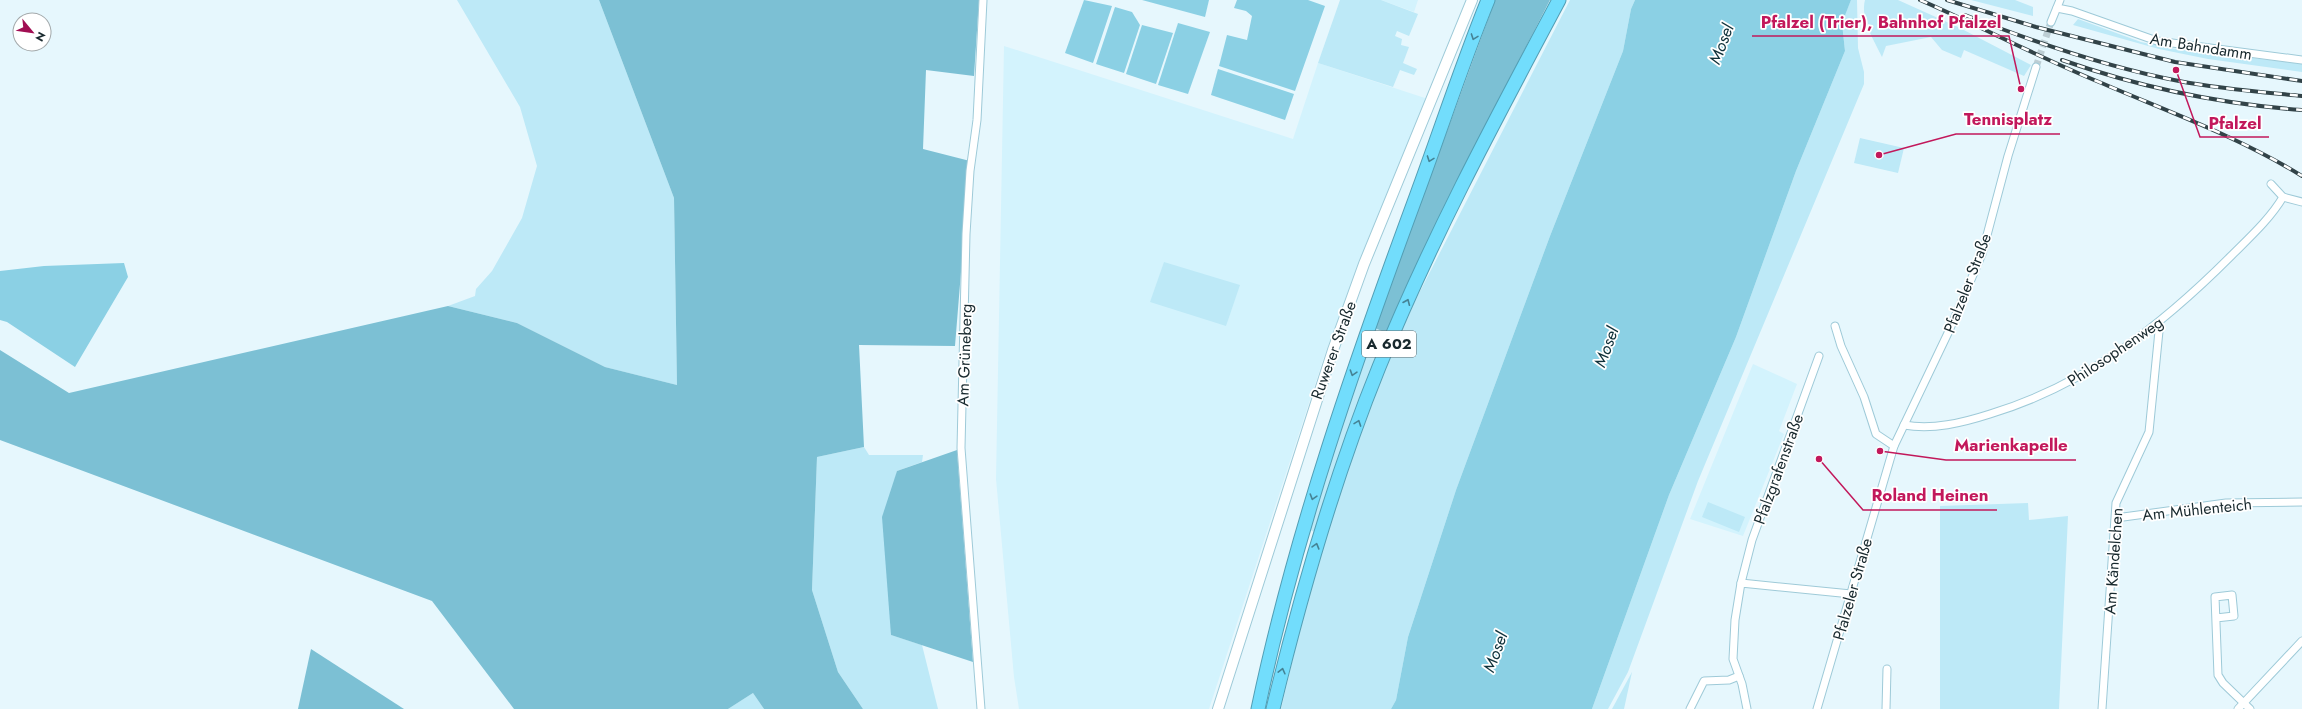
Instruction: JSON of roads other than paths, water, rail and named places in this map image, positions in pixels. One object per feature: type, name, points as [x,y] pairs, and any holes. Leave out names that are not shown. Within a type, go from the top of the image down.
[{"type":"highway","name":"A 602","points":[[1258,709],[1297,552],[1328,447],[1387,274],[1488,0]]},
{"type":"highway","name":"A 602","points":[[1273,709],[1295,617],[1323,521],[1378,368],[1411,293],[1456,198],[1558,0]]},
{"type":"main road","name":"Ruwerer Straße","points":[[1218,709],[1326,368],[1364,264],[1472,0]]},
{"type":"street","name":"Am Grüneberg","points":[[981,709],[962,448],[966,234],[970,171],[977,120],[983,0]]},
{"type":"street","points":[[2051,22],[2060,0]]},
{"type":"street","name":"Am Bahndamm","points":[[2057,8],[2072,11],[2157,41],[2302,60]]},
{"type":"street","name":"Pfalzeler Straße","points":[[1817,709],[1894,446],[1948,333],[1982,254],[2008,156],[2036,67]]},
{"type":"street","points":[[2271,184],[2283,197],[2302,202]]},
{"type":"street","name":"Philosophenweg","points":[[1904,425],[1919,428],[1960,423],[2034,399],[2071,382],[2122,350],[2157,325],[2234,253],[2277,206],[2283,197]]},
{"type":"street","name":"Am Kändelchen","points":[[2102,709],[2116,503],[2122,486],[2149,432],[2160,331],[2157,325]]},
{"type":"street","points":[[1835,326],[1841,346],[1864,397],[1876,434],[1894,446]]},
{"type":"street","name":"Pfalzgrafenstraße","points":[[1747,709],[1745,694],[1733,660],[1735,620],[1741,583],[1752,540],[1819,356]]},
{"type":"street","name":"Am Mühlenteich","points":[[2116,518],[2226,503],[2302,502]]},
{"type":"street","points":[[1741,583],[1851,594]]},
{"type":"street","points":[[2216,618],[2218,674],[2223,683],[2250,709]]},
{"type":"street","points":[[2238,709],[2302,641]]},
{"type":"street","points":[[1886,709],[1888,669]]},
{"type":"street","points":[[1690,709],[1704,681],[1729,680],[1739,676]]},
{"type":"water","points":[[1084,0],[1112,6],[1093,63],[1065,53]]},
{"type":"water","points":[[1142,0],[1209,0],[1205,17]]},
{"type":"water","points":[[1237,0],[1308,0],[1325,6],[1295,91],[1219,66],[1227,35],[1247,40],[1252,16],[1246,11],[1234,8]]},
{"type":"water","name":"Mosel","points":[[1635,0],[1851,0],[1842,23],[1845,51],[1796,171],[1736,337],[1669,495],[1592,709],[1391,709],[1396,700],[1408,637],[1456,490],[1550,236],[1623,51],[1631,9]]},
{"type":"water","points":[[1115,7],[1132,12],[1140,25],[1124,73],[1096,64]]},
{"type":"water","points":[[1178,23],[1210,32],[1188,94],[1158,85]]},
{"type":"water","points":[[1142,25],[1173,33],[1156,84],[1126,74]]},
{"type":"water","points":[[1218,69],[1294,94],[1285,120],[1211,95]]},
{"type":"water","points":[[124,263],[128,277],[75,367],[7,322],[0,320],[0,271],[44,266]]},
{"type":"tunnel","points":[[2036,67],[2051,22]]},
{"type":"railway","points":[[1920,0],[2031,52],[2228,137],[2302,176]]},
{"type":"railway","points":[[1947,0],[2036,27],[2175,62],[2302,81]]},
{"type":"railway","points":[[1965,15],[2017,35],[2124,69],[2210,86],[2302,96]]},
{"type":"railway","points":[[2062,60],[2091,70],[2180,93],[2210,99],[2302,110]]},
{"type":"place","name":"Pfalzel","points":[[2176,70]]},
{"type":"place","name":"Pfalzel (Trier), Bahnhof Pfalzel","points":[[2021,89]]},
{"type":"place","name":"Tennisplatz","points":[[1879,155]]},
{"type":"place","name":"Marienkapelle","points":[[1880,451]]},
{"type":"place","name":"Roland Heinen","points":[[1819,459]]}]
